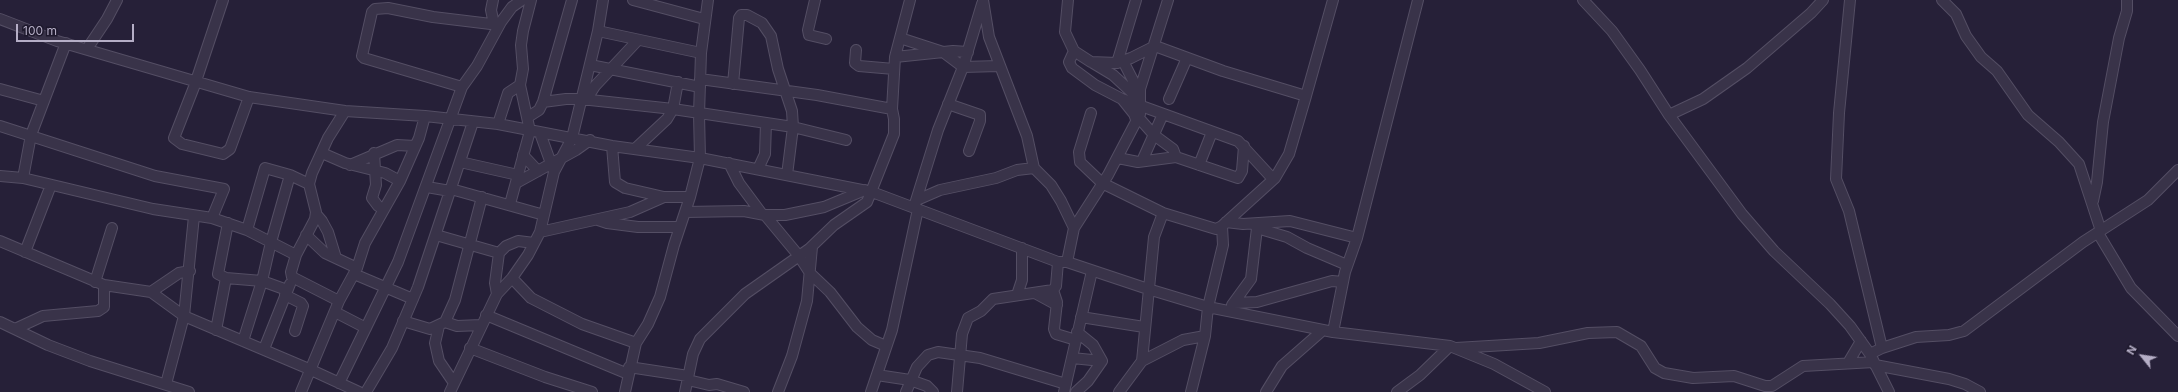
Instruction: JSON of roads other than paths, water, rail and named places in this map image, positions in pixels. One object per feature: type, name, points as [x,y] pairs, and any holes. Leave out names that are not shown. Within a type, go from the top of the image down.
[{"type":"street","points":[[87,49],[107,19],[117,0]]},
{"type":"street","points":[[223,0],[174,138],[182,144],[223,154],[230,149],[248,97]]},
{"type":"street","points":[[493,0],[491,10],[496,24]]},
{"type":"street","points":[[339,383],[398,262],[427,187],[462,87],[477,66],[496,24],[512,7],[522,0]]},
{"type":"street","points":[[452,387],[497,294],[512,278],[540,232],[544,215],[552,168],[528,118],[520,85],[523,69],[521,45],[531,0]]},
{"type":"street","points":[[528,118],[539,110],[543,102],[572,0]]},
{"type":"street","points":[[562,158],[572,138],[584,99],[603,0]]},
{"type":"street","points":[[632,0],[652,3],[704,19]]},
{"type":"street","points":[[625,392],[636,343],[648,324],[660,297],[700,158],[700,53],[708,0]]},
{"type":"street","points":[[815,0],[808,35],[826,39]]},
{"type":"street","points":[[685,392],[693,354],[700,338],[745,294],[812,247],[834,225],[867,202],[869,191],[894,134],[892,109],[895,57],[910,0]]},
{"type":"street","points":[[983,0],[989,37],[1027,136],[1034,168],[1050,185],[1061,201],[1074,228]]},
{"type":"street","points":[[871,392],[895,317],[916,205],[948,104],[968,52],[983,0]]},
{"type":"street","points":[[1068,0],[1065,32],[1074,51],[1113,75],[1140,99],[1163,114],[1238,141],[1272,179]]},
{"type":"street","points":[[1102,361],[1093,345],[1076,336],[1056,334],[1054,329],[1057,306],[1053,290],[1056,286],[1074,228],[1118,158],[1142,110],[1140,99],[1120,62],[1136,0]]},
{"type":"street","points":[[1140,99],[1168,0]]},
{"type":"street","points":[[1091,113],[1078,158],[1102,183],[1163,213],[1216,229],[1224,224],[1272,179],[1289,154],[1333,0]]},
{"type":"street","points":[[1266,392],[1282,366],[1328,331],[1347,265],[1357,238],[1418,0]]},
{"type":"street","points":[[1583,0],[1612,31],[1640,70],[1669,115],[1742,214],[1774,251],[1830,304],[1850,326],[1873,361],[1889,392]]},
{"type":"street","points":[[1669,115],[1703,99],[1747,68],[1811,13],[1823,0]]},
{"type":"street","points":[[1850,0],[1839,113],[1836,179],[1849,211],[1882,348]]},
{"type":"street","points":[[1942,0],[1956,14],[1966,36],[1981,57],[1997,71],[2028,115],[2059,142],[2078,164],[2092,203],[2100,232],[2125,281],[2178,336]]},
{"type":"street","points":[[2092,203],[2097,182],[2102,122],[2119,38],[2127,11],[2127,0]]},
{"type":"street","points":[[462,87],[364,58],[362,56],[372,12],[375,9],[388,8],[433,17],[496,24]]},
{"type":"street","points":[[733,84],[738,18],[741,15],[747,15],[762,23],[771,36],[778,69],[792,112],[793,127],[787,175]]},
{"type":"street","points":[[0,19],[66,43],[248,97],[345,111],[425,116],[498,124],[535,132],[590,140],[612,146],[636,148],[700,158],[869,191],[916,205],[1022,248],[1208,307],[1230,306],[1257,302],[1332,281],[1343,282]]},
{"type":"street","points":[[598,31],[700,53]]},
{"type":"street","points":[[971,42],[989,37]]},
{"type":"street","points":[[900,38],[943,52],[963,67],[999,66]]},
{"type":"street","points":[[584,99],[638,40]]},
{"type":"street","points":[[23,178],[31,136],[66,43]]},
{"type":"street","points":[[1091,62],[1120,62],[1155,46],[1187,58],[1306,96]]},
{"type":"street","points":[[856,50],[855,63],[859,66],[894,69]]},
{"type":"street","points":[[1074,51],[1069,62],[1072,68],[1094,85],[1122,99],[1138,120],[1154,135],[1173,149],[1176,157]]},
{"type":"street","points":[[895,57],[943,52],[968,52]]},
{"type":"street","points":[[1169,99],[1187,58]]},
{"type":"street","points":[[590,65],[678,82],[733,84],[785,90],[892,109]]},
{"type":"street","points":[[636,148],[667,119],[673,109],[678,82]]},
{"type":"street","points":[[498,124],[508,93],[520,85]]},
{"type":"street","points":[[0,89],[44,101]]},
{"type":"street","points":[[543,102],[566,99],[584,99],[673,109],[793,127],[846,140]]},
{"type":"street","points":[[1122,99],[1140,99]]},
{"type":"street","points":[[948,104],[980,115],[980,121],[969,151]]},
{"type":"street","points":[[336,258],[328,232],[316,214],[309,184],[312,173],[328,138],[345,111]]},
{"type":"street","points":[[1142,161],[1163,114]]},
{"type":"street","points":[[301,392],[309,369],[339,301],[355,271],[365,243],[400,181],[415,146],[425,116]]},
{"type":"street","points":[[366,392],[392,348],[413,299],[436,235],[473,122]]},
{"type":"street","points":[[758,169],[765,154],[766,123]]},
{"type":"street","points":[[0,126],[156,176],[224,189],[212,218]]},
{"type":"street","points":[[510,204],[523,155],[535,132]]},
{"type":"street","points":[[1199,165],[1212,132]]},
{"type":"street","points":[[460,162],[517,179],[538,171],[552,168],[562,158],[590,140]]},
{"type":"street","points":[[350,164],[374,153],[397,145],[415,146]]},
{"type":"street","points":[[612,146],[615,182],[625,188],[664,197],[690,197]]},
{"type":"street","points":[[1118,158],[1142,161],[1176,157],[1238,178],[1242,171],[1244,146]]},
{"type":"street","points":[[322,153],[350,164],[384,173],[400,181]]},
{"type":"street","points":[[374,153],[376,185],[372,198],[378,206],[384,209]]},
{"type":"street","points":[[523,155],[538,171]]},
{"type":"street","points":[[729,164],[739,183],[799,256],[810,273],[830,292],[857,327],[872,340],[886,346]]},
{"type":"street","points":[[248,230],[265,168],[290,175],[309,184]]},
{"type":"street","points":[[916,205],[940,190],[996,178],[1017,170],[1034,168]]},
{"type":"street","points":[[1873,361],[1882,348],[1916,337],[1949,335],[1964,331],[2100,232],[2148,200],[2178,170]]},
{"type":"street","points":[[243,341],[262,281],[270,242],[290,175]]},
{"type":"street","points":[[0,176],[23,178],[146,207],[212,218],[248,230],[296,255]]},
{"type":"street","points":[[25,252],[51,185]]},
{"type":"street","points":[[427,187],[451,190],[482,197],[544,215]]},
{"type":"street","points":[[638,191],[648,204]]},
{"type":"street","points":[[685,212],[744,211],[764,215],[785,215],[824,207],[869,191]]},
{"type":"street","points":[[452,387],[439,361],[435,342],[442,324],[455,300],[482,197]]},
{"type":"street","points":[[540,232],[630,212],[664,197]]},
{"type":"street","points":[[1142,361],[1144,327],[1153,257],[1154,237],[1163,213]]},
{"type":"street","points":[[264,349],[292,277],[291,272],[296,255],[316,214]]},
{"type":"street","points":[[166,384],[184,316],[190,271],[194,216]]},
{"type":"street","points":[[596,219],[607,223],[638,227],[680,227]]},
{"type":"street","points":[[1224,224],[1256,226],[1296,222],[1357,238]]},
{"type":"street","points":[[228,223],[218,274],[226,278],[262,281],[286,292],[301,303],[303,306],[295,331]]},
{"type":"street","points":[[1191,392],[1205,336],[1208,307],[1223,245],[1224,224]]},
{"type":"street","points":[[1256,226],[1287,237],[1307,248],[1347,265]]},
{"type":"street","points":[[1230,306],[1251,279],[1256,226]]},
{"type":"street","points":[[15,329],[43,316],[98,311],[104,307],[99,284],[112,228]]},
{"type":"street","points":[[306,234],[325,253],[385,287],[413,299]]},
{"type":"street","points":[[436,235],[499,253]]},
{"type":"street","points":[[0,241],[99,284],[151,292],[184,316],[264,349],[359,392]]},
{"type":"street","points":[[497,294],[495,283],[499,253],[506,246],[518,241],[534,243]]},
{"type":"street","points":[[778,392],[792,356],[807,301],[812,247]]},
{"type":"street","points":[[1017,295],[1022,280],[1022,248]]},
{"type":"street","points":[[151,292],[179,272],[190,271]]},
{"type":"street","points":[[906,392],[917,366],[928,355],[938,352],[996,362],[1065,388],[1092,271]]},
{"type":"street","points":[[292,277],[339,301]]},
{"type":"street","points":[[216,330],[226,278]]},
{"type":"street","points":[[512,278],[530,298],[582,324],[636,343]]},
{"type":"street","points":[[957,392],[962,334],[968,318],[981,311],[993,299],[1053,290]]},
{"type":"street","points":[[1035,292],[1057,306]]},
{"type":"street","points":[[1230,306],[1328,331],[1453,347],[1540,343],[1588,333],[1617,332],[1641,346],[1655,368],[1664,373],[1693,378],[1734,376],[1765,386],[1772,386],[1803,366],[1873,361],[1949,379],[1965,384],[1980,392]]},
{"type":"street","points":[[335,312],[366,328]]},
{"type":"street","points":[[486,315],[629,370],[688,378],[709,385],[717,384],[744,392]]},
{"type":"street","points":[[1081,317],[1144,327]]},
{"type":"street","points":[[403,321],[430,328],[442,324],[457,326],[481,325]]},
{"type":"street","points":[[0,322],[48,346],[90,361],[189,392]]},
{"type":"street","points":[[1119,392],[1142,361],[1183,340],[1205,336]]},
{"type":"street","points":[[1848,363],[1861,341]]},
{"type":"street","points":[[1397,392],[1453,347]]},
{"type":"street","points":[[1453,347],[1494,364],[1545,392]]},
{"type":"street","points":[[470,348],[545,377],[568,388],[592,392]]},
{"type":"street","points":[[1072,358],[1102,361]]},
{"type":"street","points":[[1076,392],[1088,381],[1102,361]]},
{"type":"street","points":[[877,375],[910,380],[927,386],[933,392]]}]
